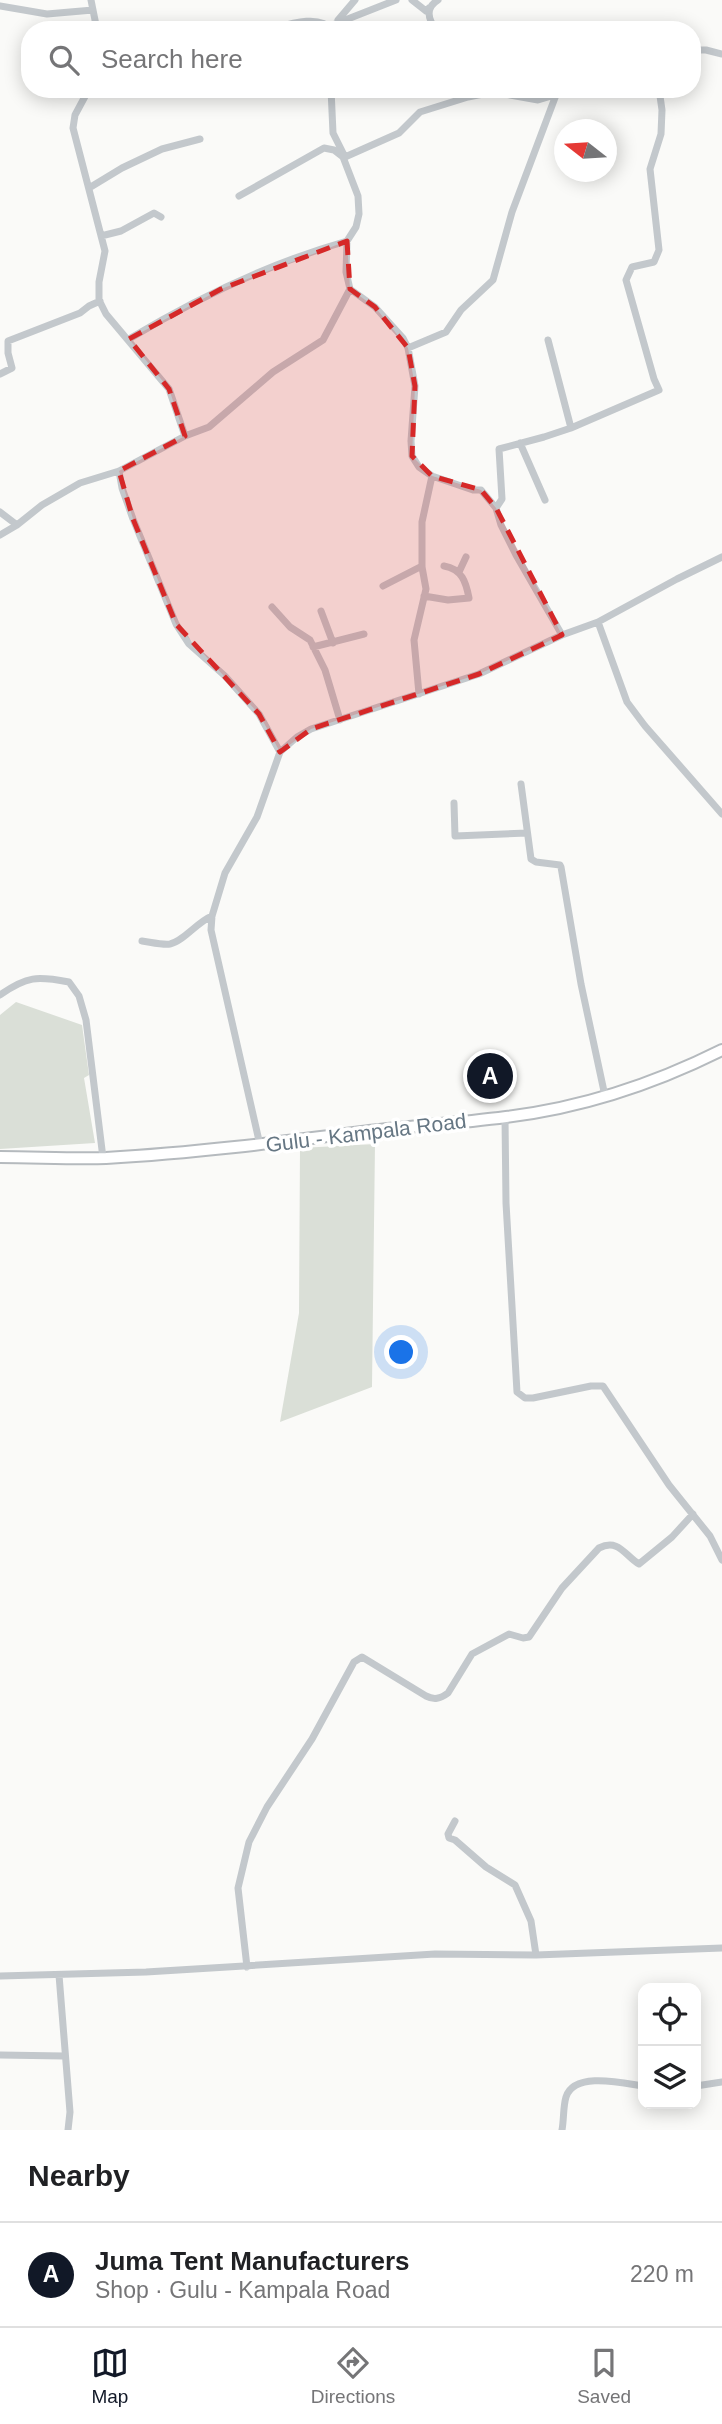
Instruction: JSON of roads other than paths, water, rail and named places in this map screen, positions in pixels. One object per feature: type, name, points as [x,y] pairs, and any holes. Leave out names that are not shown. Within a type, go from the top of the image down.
[{"type":"main road","name":"Gulu - Kampala Road","points":[[0,1157],[103,1158],[260,1145],[437,1123],[505,1118],[605,1096],[695,1063],[722,1050]]},
{"type":"street","points":[[91,0],[95,21]]},
{"type":"street","points":[[338,21],[355,0]]},
{"type":"street","points":[[349,21],[396,0]]},
{"type":"street","points":[[412,0],[426,10],[438,0]]},
{"type":"street","points":[[0,6],[47,15],[93,10]]},
{"type":"street","points":[[429,8],[431,21]]},
{"type":"street","points":[[701,50],[722,54]]},
{"type":"street","points":[[84,98],[75,115],[72,128],[106,251],[99,282],[100,301],[106,314],[169,389],[185,436]]},
{"type":"street","points":[[332,98],[334,133],[358,196],[359,214],[356,227],[347,242],[345,272],[350,289],[374,307],[403,338],[408,348],[415,386],[412,456],[419,467],[432,476],[473,490],[481,490],[496,508],[516,555],[562,635]]},
{"type":"street","points":[[344,157],[399,133],[420,112],[455,98]]},
{"type":"street","points":[[524,98],[545,98]]},
{"type":"street","points":[[408,348],[446,332],[461,310],[493,280],[512,212],[555,98]]},
{"type":"street","points":[[496,508],[502,499],[499,449],[571,428],[660,390],[654,379],[626,280],[632,267],[654,262],[659,250],[650,175],[662,134],[661,98]]},
{"type":"street","points":[[89,188],[162,149],[200,139]]},
{"type":"street","points":[[239,196],[324,148],[334,150],[344,157]]},
{"type":"street","points":[[101,236],[111,235],[155,213],[161,217]]},
{"type":"street","points":[[129,339],[220,289],[316,250],[347,242]]},
{"type":"street","points":[[0,535],[42,505],[80,483],[119,471],[185,436],[209,427],[273,372],[323,340],[350,289]]},
{"type":"street","points":[[0,374],[12,368],[8,341],[80,313],[100,301]]},
{"type":"street","points":[[548,340],[571,428]]},
{"type":"street","points":[[520,443],[545,500]]},
{"type":"street","points":[[119,471],[133,519],[176,624],[189,644],[225,677],[259,714],[280,752]]},
{"type":"street","points":[[419,694],[414,640],[426,589],[422,566],[422,522],[432,476]]},
{"type":"street","points":[[0,512],[17,525]]},
{"type":"street","points":[[459,572],[466,557]]},
{"type":"street","points":[[260,1145],[211,930],[212,916],[225,873],[257,817],[280,752],[311,729],[479,674],[562,635],[598,622],[722,557]]},
{"type":"street","points":[[383,586],[422,566]]},
{"type":"street","points":[[424,596],[448,600],[469,598],[459,572],[444,566]]},
{"type":"street","points":[[272,607],[290,626],[310,640],[326,670],[340,720]]},
{"type":"street","points":[[321,611],[333,642]]},
{"type":"street","points":[[598,622],[627,702],[722,814]]},
{"type":"street","points":[[313,647],[364,634]]},
{"type":"street","points":[[521,784],[532,860],[561,867],[581,984],[605,1096]]},
{"type":"street","points":[[454,803],[455,836],[527,833]]},
{"type":"street","points":[[142,941],[168,944],[180,940],[212,916]]},
{"type":"street","points":[[0,995],[20,981],[44,977],[69,982],[79,996],[86,1020],[103,1158]]},
{"type":"street","points":[[505,1118],[506,1203],[516,1392],[525,1398],[533,1398],[603,1386],[669,1485],[710,1536],[722,1560]]},
{"type":"street","points":[[247,1966],[238,1888],[249,1842],[267,1808],[312,1739],[354,1662],[362,1657],[426,1696],[442,1698],[448,1693],[472,1654],[509,1634],[524,1639],[529,1637],[562,1588],[599,1548],[606,1544],[621,1547],[639,1564],[672,1537],[693,1514]]},
{"type":"street","points":[[455,1821],[448,1834],[449,1838],[455,1840],[486,1867],[515,1885],[531,1921],[536,1955]]},
{"type":"street","points":[[0,1976],[247,1966],[422,1955],[536,1955],[722,1948]]},
{"type":"street","points":[[59,1975],[69,2127]]},
{"type":"street","points":[[0,2055],[64,2056]]},
{"type":"street","points":[[562,2130],[566,2096],[576,2084],[584,2081],[606,2081],[638,2085]]},
{"type":"street","points":[[701,2085],[722,2082]]},
{"type":"place","name":"Juma Tent Manufacturers","points":[[490,1076]]}]
